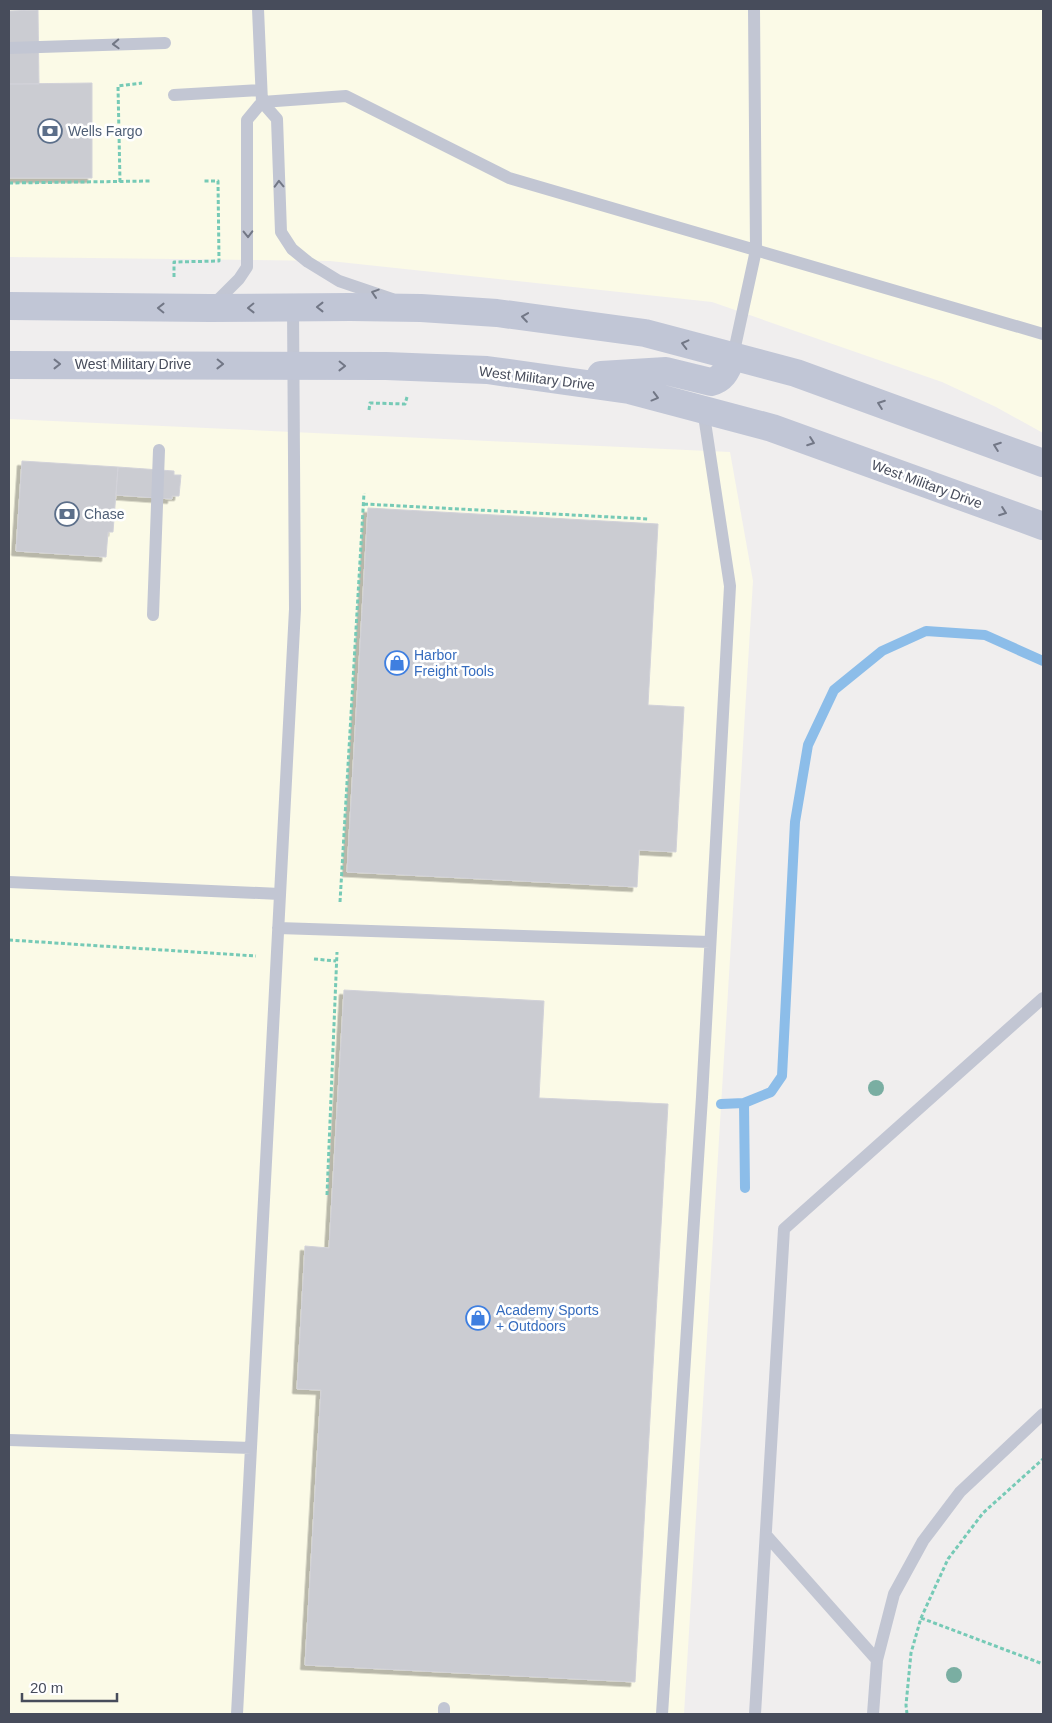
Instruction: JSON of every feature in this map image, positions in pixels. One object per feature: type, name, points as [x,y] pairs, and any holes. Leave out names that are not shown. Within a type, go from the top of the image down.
[{"type":"main road","points":[[9,306],[421,308],[497,313],[645,333],[796,373],[1043,463]]},
{"type":"main road","points":[[555,379],[666,371],[711,382],[718,381],[722,377],[732,356]]},
{"type":"main road","name":"West Military Drive","points":[[9,364],[386,366],[487,370],[629,390],[772,428],[1043,526]]},
{"type":"lane","points":[[210,308],[241,277],[247,267],[249,254],[247,120],[261,96],[258,9]]},
{"type":"lane","points":[[732,356],[756,250],[754,9]]},
{"type":"lane","points":[[9,48],[165,43]]},
{"type":"lane","points":[[174,95],[346,96],[509,178],[1043,334]]},
{"type":"lane","points":[[261,96],[277,119],[281,232],[292,249],[308,262],[339,281],[421,308]]},
{"type":"lane","points":[[237,1714],[295,609],[293,307]]},
{"type":"lane","points":[[662,1714],[701,1117],[730,586],[704,410]]},
{"type":"lane","points":[[153,615],[160,450]]},
{"type":"lane","points":[[9,882],[280,894]]},
{"type":"lane","points":[[278,928],[710,942]]},
{"type":"lane","points":[[755,1714],[784,1229],[1043,998]]},
{"type":"lane","points":[[873,1714],[877,1660],[894,1594],[923,1541],[960,1492],[1043,1414]]},
{"type":"lane","points":[[9,1440],[251,1448]]},
{"type":"lane","points":[[766,1535],[877,1660]]},
{"type":"path","points":[[120,182],[118,86],[142,83]]},
{"type":"path","points":[[9,183],[151,181]]},
{"type":"path","points":[[174,279],[174,262],[218,261],[218,181],[202,181]]},
{"type":"path","points":[[369,410],[370,403],[405,404],[409,389]]},
{"type":"path","points":[[340,902],[364,493]]},
{"type":"path","points":[[364,504],[649,519]]},
{"type":"path","points":[[9,940],[264,956]]},
{"type":"path","points":[[327,1195],[338,946]]},
{"type":"path","points":[[314,959],[336,961]]},
{"type":"path","points":[[907,1714],[906,1706],[911,1653],[920,1618],[948,1559],[982,1513],[1043,1459]]},
{"type":"path","points":[[920,1618],[1043,1664]]},
{"type":"shaded area","points":[[9,9],[1043,9],[1043,433],[996,407],[942,382],[712,302],[330,261],[9,257]]},
{"type":"shaded area","points":[[9,419],[730,452],[753,581],[684,1714],[9,1714]]},
{"type":"building","points":[[38,10],[39,84],[9,84],[9,11]]},
{"type":"building","name":"Wells Fargo","points":[[92,83],[92,178],[9,178],[9,84]]},
{"type":"building","name":"Chase","points":[[22,461],[118,467],[113,532],[108,532],[106,557],[16,551]]},
{"type":"building","points":[[118,467],[174,471],[174,475],[181,475],[179,496],[172,496],[172,499],[116,495]]},
{"type":"building","points":[[368,508],[658,524],[648,705],[684,707],[676,852],[639,850],[637,887],[347,872]]},
{"type":"building","name":"Academy Sports + Outdoors","points":[[344,990],[544,1001],[539,1098],[668,1104],[635,1682],[305,1665],[321,1390],[297,1389],[305,1246],[329,1248]]},
{"type":"waterway","points":[[721,1104],[744,1103],[771,1092],[782,1076],[795,822],[808,745],[834,690],[882,651],[926,631],[985,635],[1043,661]]},
{"type":"waterway","points":[[744,1103],[745,1188]]},
{"type":"place","name":"Wells Fargo","points":[[50,131]]},
{"type":"place","name":"Chase","points":[[67,514]]},
{"type":"place","name":"Harbor Freight Tools","points":[[397,663]]},
{"type":"place","name":"Academy Sports + Outdoors","points":[[478,1318]]}]
